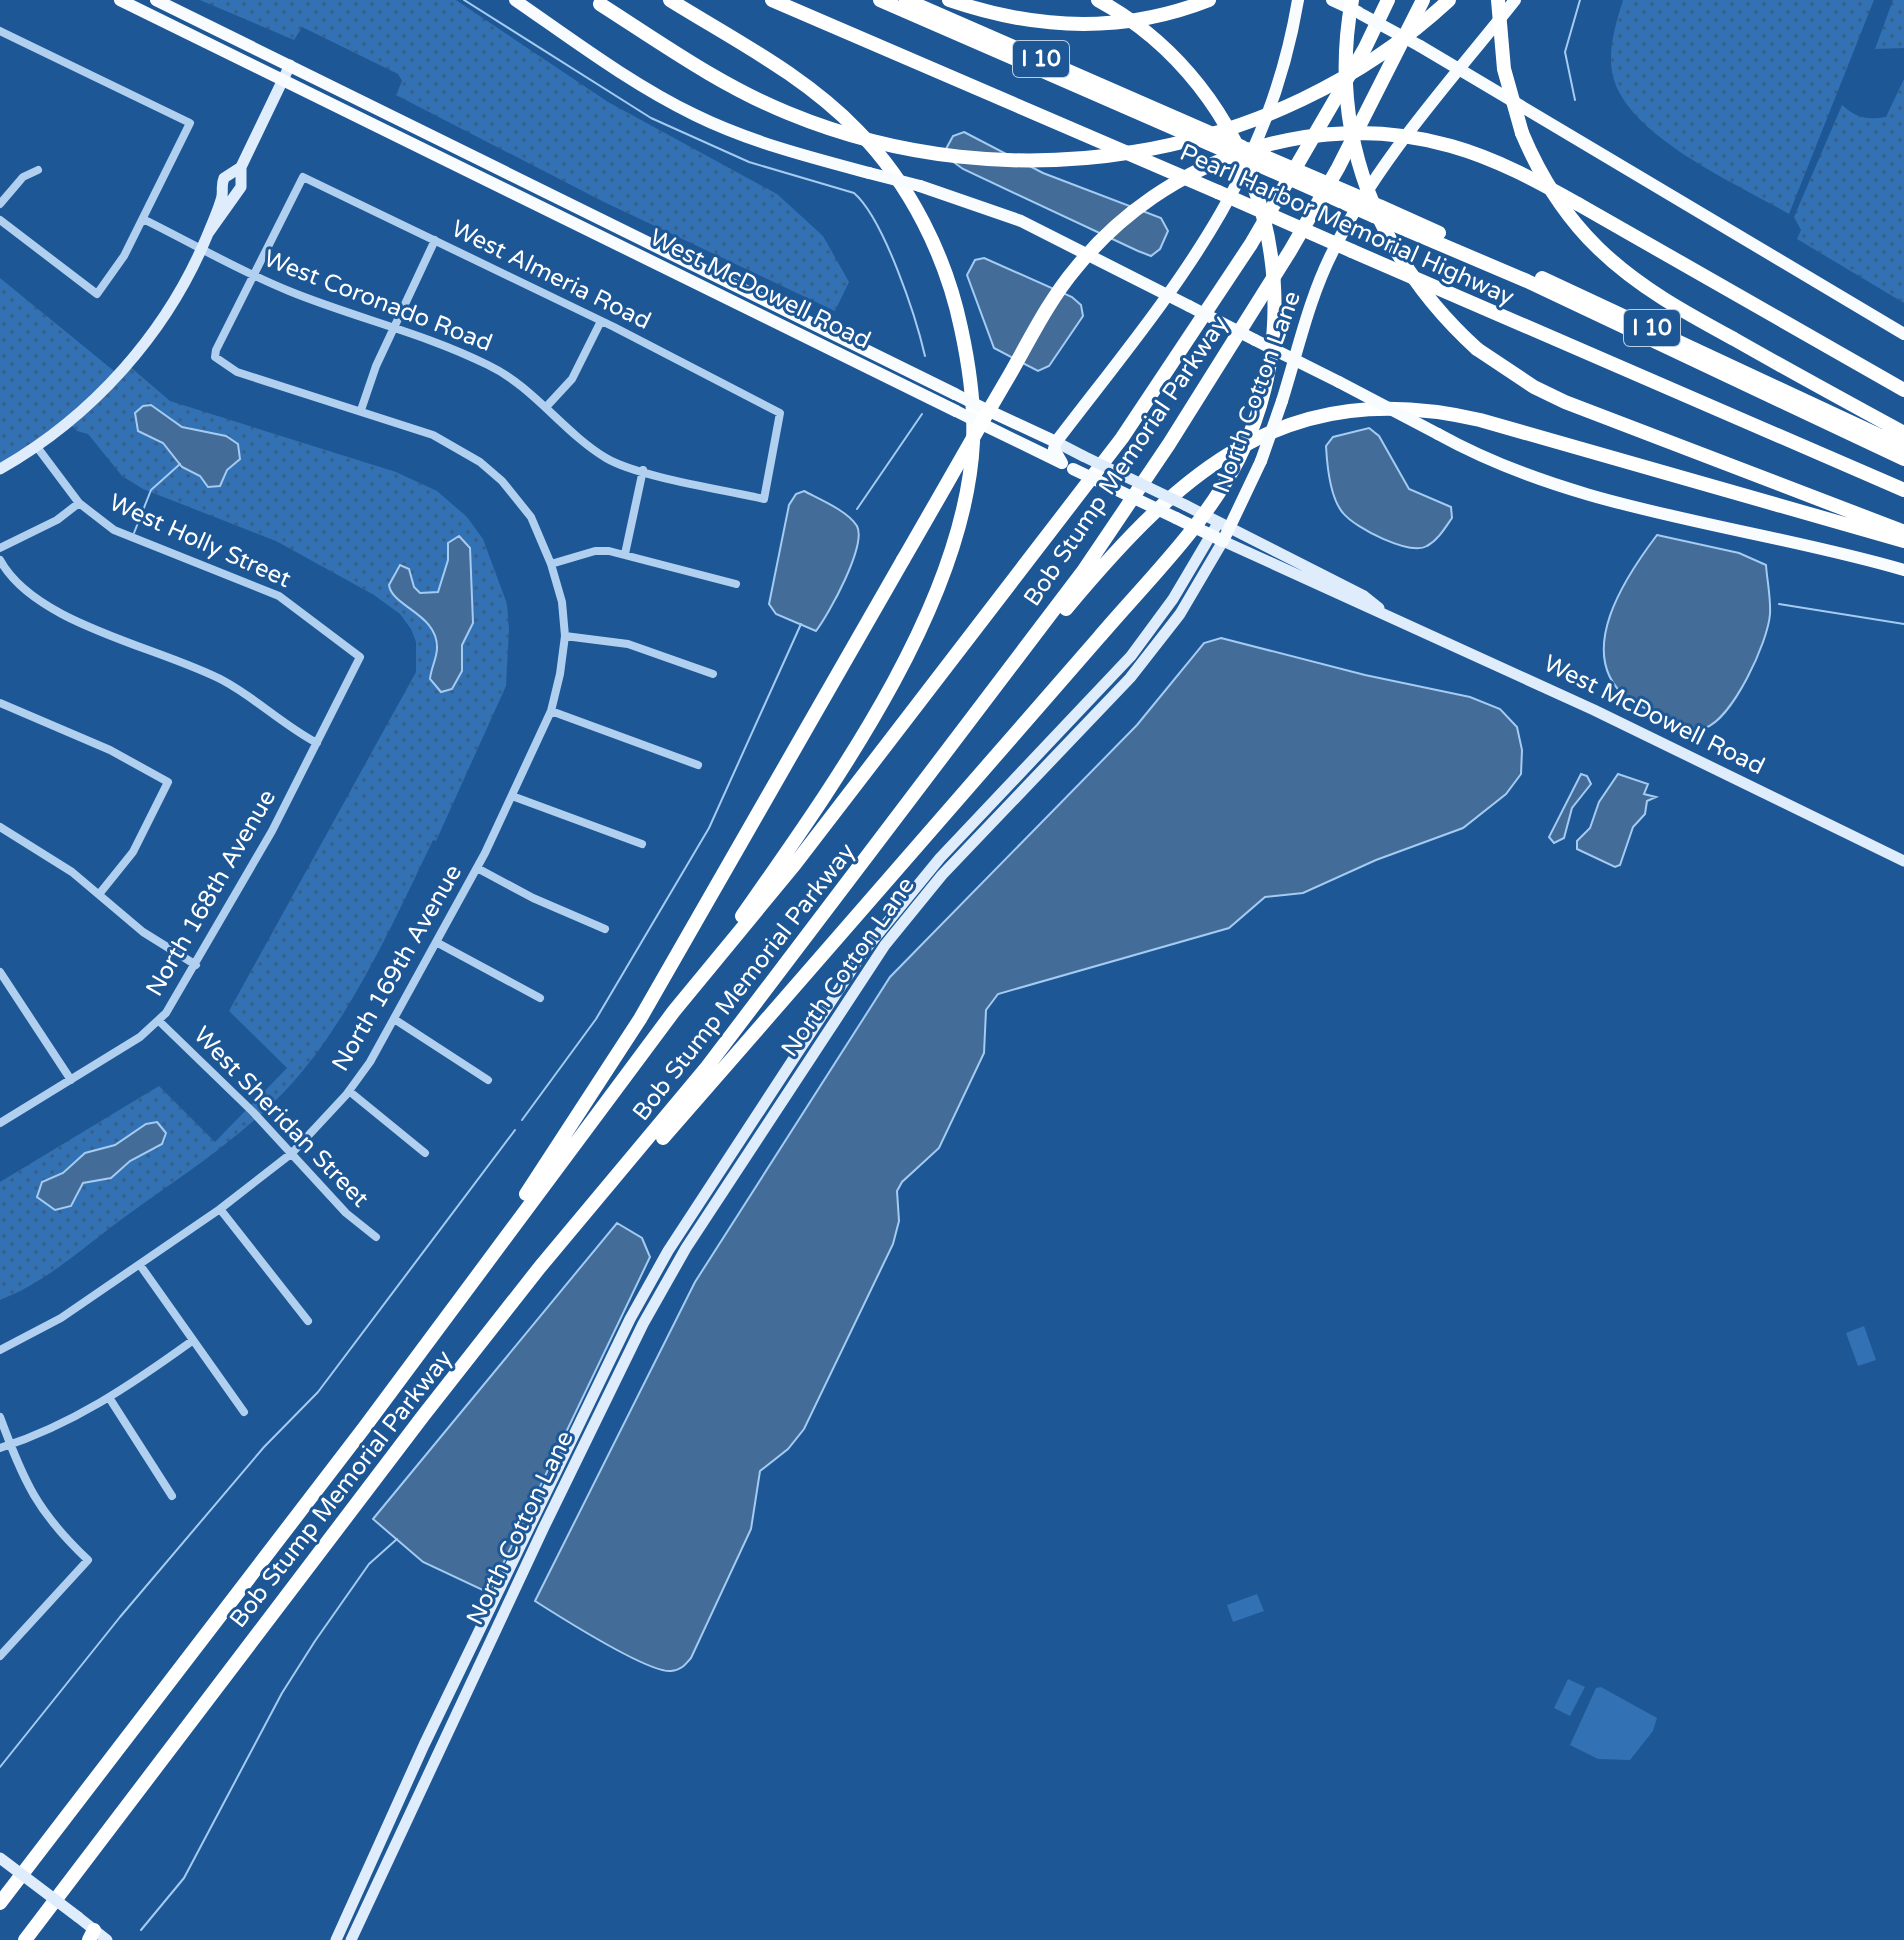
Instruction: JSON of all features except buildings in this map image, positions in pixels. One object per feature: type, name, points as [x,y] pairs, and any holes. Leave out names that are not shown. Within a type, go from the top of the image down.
[{"type":"highway","points":[[670,0],[757,51],[811,88],[859,132],[895,176],[932,240],[952,291],[968,362],[973,428],[968,484],[954,545],[914,640],[815,808],[674,1011]]},
{"type":"highway","name":"Pearl Harbor Memorial Highway","points":[[772,0],[1904,490]]},
{"type":"highway","points":[[880,0],[1242,152]]},
{"type":"highway","name":"Pearl Harbor Memorial Highway","points":[[906,0],[1377,211],[1565,287],[1904,447]]},
{"type":"highway","points":[[949,0],[1022,20],[1088,25],[1152,18],[1209,0]]},
{"type":"highway","points":[[518,1298],[546,1272],[1101,635],[1198,522],[1238,460],[1256,419],[1268,373],[1275,300],[1265,218],[1252,177],[1234,139],[1182,66],[1134,23],[1098,0]]},
{"type":"highway","points":[[1352,0],[1346,41],[1346,99],[1353,145],[1366,190],[1391,246],[1416,284],[1477,349],[1520,379],[1565,402],[1904,532]]},
{"type":"highway","name":"Bob Stump Memorial Parkway","points":[[0,1903],[674,1011],[795,864],[1122,438],[1251,244],[1365,48],[1388,0]]},
{"type":"highway","name":"Bob Stump Memorial Parkway","points":[[25,1940],[423,1416],[714,1059],[1084,570],[1212,377],[1338,168],[1423,0]]},
{"type":"highway","points":[[597,2],[727,84],[810,122],[916,152],[983,160],[1045,162],[1146,150],[1196,139],[1260,118],[1347,75],[1393,45],[1449,0]]},
{"type":"highway","points":[[1498,0],[1504,69],[1522,133],[1540,171],[1568,215],[1597,247],[1636,281],[1703,322],[1904,433]]},
{"type":"highway","points":[[491,1257],[510,1218],[647,1007],[1031,337],[1075,269],[1121,221],[1190,174],[1230,155],[1275,142],[1335,133],[1426,140],[1475,153],[1512,168],[1578,204],[1904,390]]},
{"type":"highway","points":[[1377,211],[1904,459]]},
{"type":"highway","points":[[958,740],[1093,578],[1181,486],[1208,465],[1254,440],[1290,425],[1337,414],[1394,409],[1468,417],[1904,541]]},
{"type":"main road","name":"West McDowell Road","points":[[120,0],[1068,466],[1176,518],[1221,532],[1364,596],[1383,611],[1904,861]]},
{"type":"main road","name":"West McDowell Road","points":[[156,0],[1185,505],[1221,532]]},
{"type":"main road","points":[[515,0],[631,79],[691,114],[766,144],[920,186],[1012,216],[1501,466],[1561,487],[1904,570]]},
{"type":"main road","points":[[1068,466],[1054,449],[1056,442],[1168,295],[1216,226],[1254,152],[1280,83],[1298,0]]},
{"type":"main road","points":[[1332,0],[1420,46],[1904,334]]},
{"type":"main road","name":"North Cotton Lane","points":[[350,1940],[431,1763],[643,1324],[686,1248],[859,982],[904,921],[942,875],[1130,678],[1180,614],[1261,461],[1318,286],[1355,211],[1380,171],[1515,0]]},
{"type":"main road","points":[[0,469],[37,447],[85,408],[128,365],[169,309],[290,65]]},
{"type":"main road","name":"North Cotton Lane","points":[[336,1940],[424,1745],[630,1319],[668,1251],[881,929],[940,858],[1131,656],[1221,532]]},
{"type":"main road","points":[[0,1858],[78,1917],[92,1935],[107,1940]]},
{"type":"main road","points":[[350,1940],[359,1908],[356,1897]]},
{"type":"street","points":[[0,31],[190,123],[143,219],[112,276],[97,294],[0,220]]},
{"type":"street","points":[[0,204],[23,177],[38,170]]},
{"type":"street","name":"West Almeria Road","points":[[254,274],[303,177],[601,321],[780,413],[764,499]]},
{"type":"street","name":"West Coronado Road","points":[[143,219],[290,292],[393,326],[492,367],[547,406],[604,457],[643,470],[764,499]]},
{"type":"street","points":[[361,410],[393,326],[435,240]]},
{"type":"street","name":"North 169th Avenue","points":[[0,1350],[61,1318],[220,1209],[292,1153],[349,1091],[394,1019],[477,868],[551,711],[565,636],[562,602],[551,564],[531,517],[502,481],[480,462],[433,435],[228,369],[215,357],[254,274]]},
{"type":"street","points":[[547,406],[572,379],[601,321]]},
{"type":"street","name":"West Holly Street","points":[[37,447],[79,503],[114,530],[279,596],[360,657]]},
{"type":"street","points":[[625,554],[643,470]]},
{"type":"street","points":[[0,548],[57,520],[79,503]]},
{"type":"street","points":[[551,564],[595,551],[625,554],[736,584]]},
{"type":"street","points":[[0,560],[15,584],[46,607],[229,684],[280,722],[317,743]]},
{"type":"street","points":[[565,636],[628,644],[713,674]]},
{"type":"street","name":"North 168th Avenue","points":[[0,1123],[140,1037],[159,1021],[196,965],[272,831],[360,657]]},
{"type":"street","points":[[0,703],[101,746],[168,782],[133,852],[100,893]]},
{"type":"street","points":[[551,711],[698,765]]},
{"type":"street","points":[[512,796],[642,844]]},
{"type":"street","points":[[0,827],[100,893],[143,932],[196,965]]},
{"type":"street","points":[[477,868],[533,898],[605,929]]},
{"type":"street","points":[[436,942],[540,998]]},
{"type":"street","points":[[0,972],[71,1080]]},
{"type":"street","points":[[394,1019],[488,1080]]},
{"type":"street","name":"West Sheridan Street","points":[[159,1021],[292,1153],[346,1213],[376,1237]]},
{"type":"street","points":[[349,1091],[425,1153]]},
{"type":"street","points":[[220,1209],[308,1321]]},
{"type":"street","points":[[140,1265],[244,1412]]},
{"type":"street","points":[[0,1448],[56,1427],[110,1399],[192,1341]]},
{"type":"street","points":[[110,1399],[172,1496]]},
{"type":"street","points":[[0,1417],[25,1481],[52,1527],[88,1560],[2,1649]]},
{"type":"shaded area","points":[[200,0],[456,0],[608,102],[777,194],[823,236],[849,282],[835,311],[604,202],[396,95],[402,81],[398,74],[302,27],[294,40]]},
{"type":"shaded area","points":[[1623,0],[1874,0],[1789,214],[1686,155],[1637,117],[1621,95],[1612,72],[1612,45]]},
{"type":"shaded area","points":[[1893,0],[1904,0],[1904,48],[1875,49]]},
{"type":"shaded area","points":[[1904,79],[1904,303],[1797,239],[1801,230],[1794,217],[1842,105],[1862,117],[1886,117]]},
{"type":"shaded area","points":[[964,132],[1043,173],[1161,218],[1168,231],[1160,249],[1151,256],[1138,251],[963,169],[948,158],[946,149],[953,136]]},
{"type":"shaded area","points":[[984,258],[1072,297],[1081,305],[1083,316],[1049,366],[1038,371],[994,348],[967,275],[975,260]]},
{"type":"shaded area","points":[[0,278],[114,371],[119,374],[128,365],[170,401],[396,472],[437,491],[467,517],[483,539],[507,604],[509,629],[506,686],[436,841],[433,840],[368,972],[329,1036],[284,1092],[248,1126],[50,1273],[0,1300],[0,1182],[159,1086],[215,1142],[287,1068],[229,1011],[416,672],[416,642],[400,614],[374,595],[276,541],[143,489],[122,476],[88,434],[77,431],[69,423],[0,469]]},
{"type":"shaded area","points":[[151,405],[182,427],[226,436],[238,444],[240,459],[227,470],[220,486],[208,487],[200,476],[182,467],[163,443],[138,431],[135,413],[143,406]]},
{"type":"shaded area","points":[[1369,428],[1379,436],[1409,489],[1451,507],[1452,518],[1427,546],[1408,547],[1370,533],[1349,519],[1335,499],[1326,446],[1333,437]]},
{"type":"shaded area","points":[[804,491],[847,515],[857,526],[859,535],[845,579],[816,631],[776,614],[769,604],[789,505],[796,494]]},
{"type":"shaded area","points":[[1657,535],[1739,553],[1766,565],[1770,614],[1763,642],[1747,678],[1727,710],[1705,728],[1678,726],[1627,698],[1612,680],[1605,660],[1605,638],[1610,615],[1632,572]]},
{"type":"shaded area","points":[[459,536],[470,548],[473,623],[462,645],[462,671],[452,689],[441,692],[430,679],[437,652],[435,636],[423,619],[392,593],[389,585],[400,565],[409,569],[414,587],[420,593],[438,592],[448,560],[448,543]]},
{"type":"shaded area","points":[[1221,638],[1365,675],[1470,697],[1500,709],[1517,727],[1522,750],[1521,774],[1506,794],[1463,828],[1376,860],[1303,893],[1265,897],[1229,928],[998,994],[986,1010],[984,1053],[939,1148],[902,1182],[897,1191],[899,1221],[893,1244],[804,1429],[788,1449],[760,1471],[751,1529],[691,1658],[678,1670],[659,1669],[603,1642],[535,1601],[695,1282],[890,977],[1137,725],[1204,643]]},
{"type":"shaded area","points":[[1581,774],[1587,776],[1591,784],[1572,808],[1564,838],[1554,843],[1549,837]]},
{"type":"shaded area","points":[[1618,774],[1648,784],[1644,794],[1656,797],[1647,801],[1645,814],[1633,827],[1620,865],[1615,867],[1577,849],[1577,841],[1590,828],[1599,802]]},
{"type":"shaded area","points":[[157,1122],[166,1133],[162,1144],[130,1161],[111,1178],[83,1183],[71,1206],[55,1210],[37,1197],[42,1182],[63,1173],[85,1153],[115,1145],[146,1124]]},
{"type":"shaded area","points":[[617,1223],[642,1238],[650,1257],[489,1593],[423,1562],[373,1519]]},
{"type":"shaded area","points":[[1864,1326],[1876,1360],[1858,1366],[1846,1333]]},
{"type":"shaded area","points":[[1257,1594],[1264,1611],[1233,1622],[1227,1605]]},
{"type":"shaded area","points":[[1568,1679],[1585,1687],[1570,1716],[1554,1708]]},
{"type":"shaded area","points":[[1601,1687],[1657,1718],[1653,1731],[1630,1760],[1598,1759],[1570,1745],[1596,1688]]},
{"type":"waterway","points":[[464,0],[651,118],[749,162],[854,193],[865,206],[887,246],[925,356]]},
{"type":"waterway","points":[[1575,100],[1565,52],[1580,0]]},
{"type":"waterway","points":[[857,509],[922,414]]},
{"type":"waterway","points":[[134,533],[151,490],[180,464]]},
{"type":"waterway","points":[[1779,604],[1904,624]]},
{"type":"waterway","points":[[522,1120],[596,1019],[709,828],[801,624]]},
{"type":"waterway","points":[[0,1767],[120,1617],[264,1447],[318,1392],[515,1130]]},
{"type":"waterway","points":[[141,1930],[184,1878],[282,1693],[315,1641],[369,1564],[397,1539]]}]
